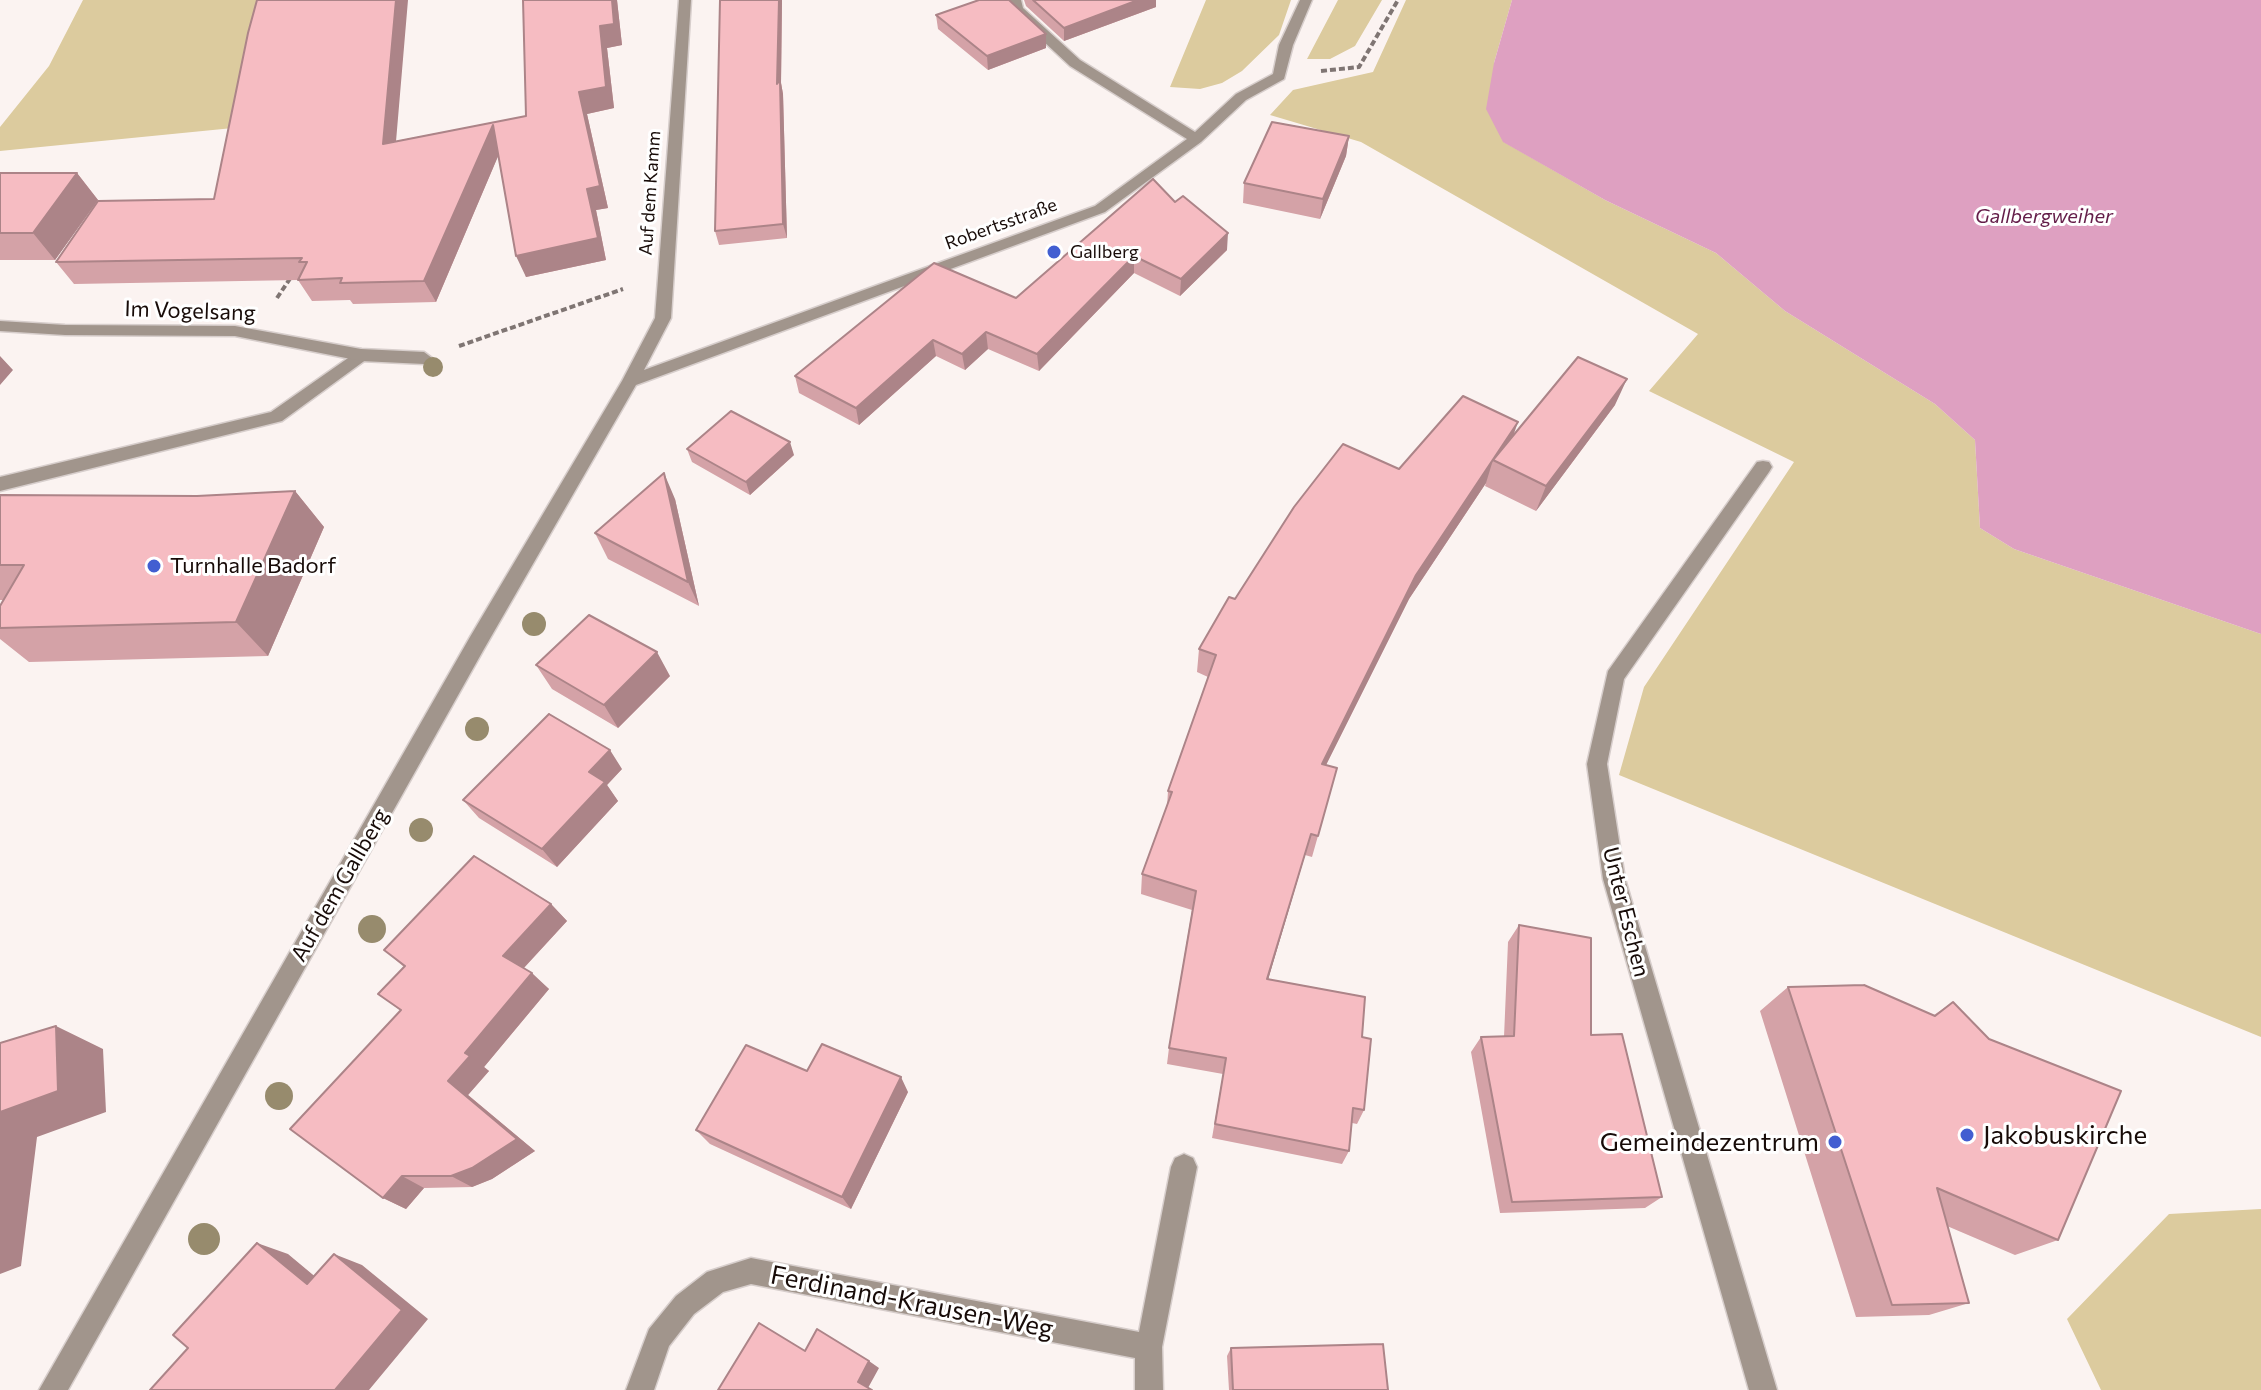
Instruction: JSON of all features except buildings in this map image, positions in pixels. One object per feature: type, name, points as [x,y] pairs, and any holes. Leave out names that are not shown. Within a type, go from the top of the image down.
[{"type":"street","name":"Auf dem Kamm","points":[[630,381],[663,318],[685,0]]},
{"type":"street","points":[[1015,0],[1017,9],[1075,63],[1196,139]]},
{"type":"street","points":[[1279,76],[1286,45],[1306,0]]},
{"type":"street","name":"Robertsstraße","points":[[630,381],[1100,209],[1196,139],[1241,97],[1279,76]]},
{"type":"street","name":"Im Vogelsang","points":[[0,326],[65,330],[235,331],[361,355],[424,358]]},
{"type":"street","points":[[0,484],[276,417],[361,355]]},
{"type":"street","name":"Auf dem Gallberg","points":[[53,1390],[469,657],[630,381]]},
{"type":"street","name":"Unter Eschen","points":[[1763,467],[1615,677],[1597,764],[1614,879],[1763,1390]]},
{"type":"street","points":[[1149,1390],[1149,1347],[1184,1167]]},
{"type":"street","name":"Ferdinand-Krausen-Weg","points":[[640,1390],[658,1338],[685,1305],[716,1281],[751,1271],[1149,1347]]},
{"type":"path","points":[[1279,76],[1359,67],[1398,0]]},
{"type":"path","points":[[235,331],[281,295],[295,270]]},
{"type":"path","points":[[424,358],[665,274]]},
{"type":"shaded area","points":[[83,0],[257,0],[233,128],[0,151],[0,127],[49,66]]},
{"type":"shaded area","points":[[1206,0],[1291,0],[1279,35],[1242,71],[1222,83],[1200,89],[1170,87]]},
{"type":"shaded area","points":[[1338,0],[1382,0],[1355,46],[1330,59],[1307,59]]},
{"type":"shaded area","points":[[1406,0],[1512,0],[1494,63],[1504,142],[1605,200],[1716,253],[1785,311],[1935,404],[1975,440],[1980,528],[2014,549],[2261,634],[2261,1037],[1619,775],[1644,687],[1794,462],[1649,391],[1698,334],[1361,142],[1270,115],[1293,90],[1373,72]]},
{"type":"shaded area","points":[[2261,1209],[2261,1390],[2101,1390],[2067,1319],[2169,1214]]},
{"type":"water","name":"Gallbergweiher","points":[[1512,0],[2261,0],[2261,634],[2014,549],[1980,528],[1975,440],[1935,404],[1785,311],[1716,253],[1605,200],[1503,142],[1486,109],[1494,63]]},
{"type":"place","name":"Gallberg","points":[[1054,252]]},
{"type":"place","name":"Turnhalle Badorf","points":[[154,566]]},
{"type":"place","name":"Jakobuskirche","points":[[1967,1135]]},
{"type":"place","name":"Gemeindezentrum","points":[[1835,1142]]}]
